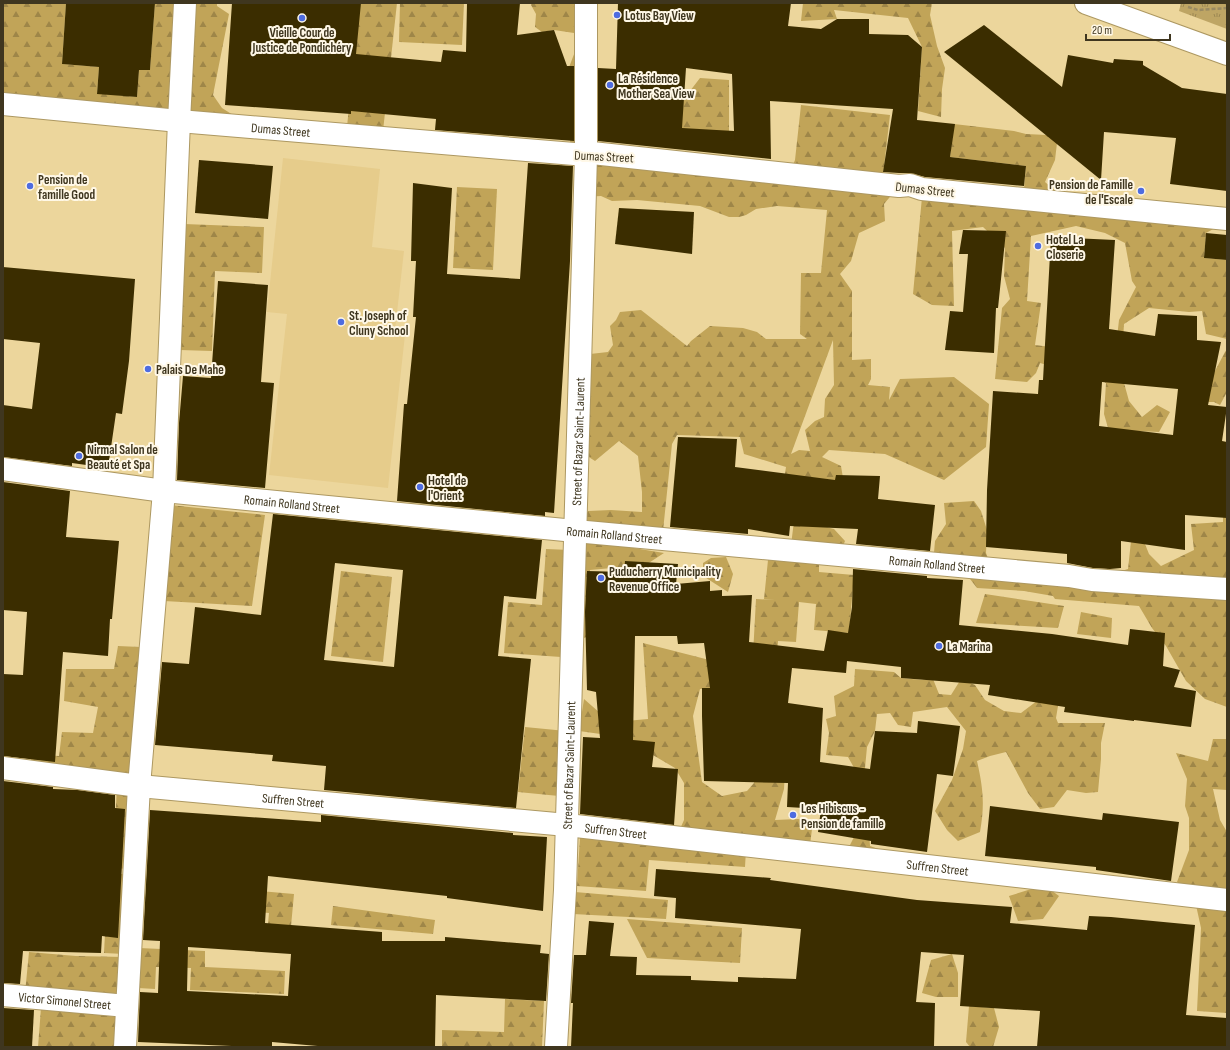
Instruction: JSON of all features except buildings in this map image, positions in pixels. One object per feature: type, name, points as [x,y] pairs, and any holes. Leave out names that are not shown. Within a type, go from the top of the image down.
[{"type":"street","points":[[125,1047],[139,786],[164,491],[185,3]]},
{"type":"street","name":"Street of Bazar Saint-Laurent","points":[[556,1047],[565,890],[567,825],[586,155],[586,3]]},
{"type":"street","points":[[1086,3],[1227,54]]},
{"type":"street","name":"Dumas Street","points":[[3,104],[179,121],[586,155],[592,153],[891,185],[910,185],[922,189],[1227,219]]},
{"type":"street","name":"Romain Rolland Street","points":[[3,469],[164,491],[575,531],[1069,576],[1092,580],[1227,589]]},
{"type":"street","name":"Suffren Street","points":[[3,768],[139,786],[567,825],[1227,900]]},
{"type":"street","name":"Victor Simonel Street","points":[[3,995],[127,1006]]},
{"type":"path","points":[[1188,7],[1198,10],[1227,8]]},
{"type":"shaded area","name":"St. Joseph of Cluny School","points":[[283,158],[380,169],[372,247],[404,251],[395,330],[405,335],[388,488],[269,475],[287,314],[267,312]]},
{"type":"green space","points":[[3,3],[66,3],[62,64],[99,67],[97,93],[137,97],[139,70],[150,70],[155,3],[217,3],[217,6],[229,14],[213,95],[222,108],[233,115],[3,96]]},
{"type":"green space","points":[[360,3],[397,3],[382,140],[346,136]]},
{"type":"green space","points":[[400,3],[464,3],[462,45],[399,42]]},
{"type":"green space","points":[[532,3],[586,3],[586,155],[899,186],[884,204],[885,221],[859,233],[851,261],[840,274],[852,291],[852,360],[871,359],[871,379],[868,385],[890,387],[889,400],[900,379],[954,377],[989,404],[986,447],[944,480],[885,454],[829,450],[822,457],[841,466],[843,478],[836,491],[782,492],[786,467],[744,454],[740,437],[677,435],[672,444],[663,531],[581,523],[588,511],[611,510],[642,512],[642,492],[638,456],[619,441],[595,461],[581,452],[581,355],[608,352],[613,345],[610,326],[616,320],[620,312],[641,310],[687,346],[710,326],[743,328],[757,332],[766,339],[807,339],[800,334],[801,273],[821,273],[827,210],[777,206],[756,209],[739,217],[729,217],[700,206],[637,200],[612,201],[601,196],[584,197],[572,151],[565,115],[563,83],[576,49],[574,33],[554,30],[542,32],[535,27],[536,14],[531,5]],"holes":[[[833,340],[834,385],[825,399],[824,417],[815,421],[805,430],[810,451],[799,450],[791,454]]]},
{"type":"green space","points":[[803,3],[932,3],[930,15],[937,46],[945,68],[942,89],[941,117],[918,111],[922,47],[908,18],[834,10],[837,19],[801,21]]},
{"type":"green space","points":[[1181,3],[1227,3],[1227,29],[1179,11]]},
{"type":"green space","points":[[700,78],[729,80],[729,131],[679,131],[684,95],[690,91]]},
{"type":"green space","points":[[801,105],[890,115],[883,175],[790,172],[795,160]]},
{"type":"green space","points":[[954,124],[1014,131],[1026,134],[1047,135],[1057,143],[1055,160],[1045,182],[1058,193],[1024,189],[1026,166],[950,157]]},
{"type":"green space","points":[[457,187],[497,189],[493,270],[453,268]]},
{"type":"green space","points":[[922,197],[1217,227],[1206,233],[1204,258],[1227,260],[1227,339],[1206,334],[1202,311],[1189,312],[1149,308],[1124,324],[1121,372],[1129,401],[1142,417],[1157,405],[1170,412],[1159,432],[1138,431],[1111,438],[1104,414],[1106,383],[1085,370],[1054,367],[1040,363],[1036,373],[1027,382],[995,379],[1002,308],[1010,299],[1004,276],[1005,248],[983,227],[952,231],[954,306],[932,305],[913,294]],"holes":[[[1076,226],[1105,233],[1125,243],[1132,281],[1136,287],[1119,320],[1115,355],[1035,345],[1041,303],[1027,301],[1031,236]]]},
{"type":"green space","points":[[184,224],[264,227],[262,273],[215,271],[212,351],[180,350]]},
{"type":"green space","points":[[1227,349],[1227,392],[1220,405],[1214,402],[1207,402],[1206,388]]},
{"type":"green space","points":[[1227,497],[1227,707],[1205,699],[1186,681],[1166,646],[1152,628],[1139,606],[1055,599],[1053,596],[1024,591],[977,588],[967,575],[933,564],[935,541],[946,524],[944,503],[974,501],[981,511],[987,530],[986,553],[992,569],[1092,580],[1128,569],[1131,541],[1143,539],[1149,554],[1161,566],[1194,550],[1191,524],[1223,522],[1223,504]]},
{"type":"green space","points":[[170,505],[265,515],[252,606],[164,601]]},
{"type":"green space","points":[[794,521],[813,522],[834,529],[845,541],[841,551],[791,545]]},
{"type":"green space","points":[[579,539],[664,553],[618,583],[612,568],[590,570],[590,611],[603,632],[578,640]]},
{"type":"green space","points":[[546,549],[570,550],[561,657],[504,653],[508,602],[542,605]]},
{"type":"green space","points":[[726,557],[733,574],[728,592],[703,576],[703,563],[711,558]]},
{"type":"green space","points":[[768,560],[819,564],[819,572],[854,575],[849,633],[814,630],[816,604],[799,602],[796,642],[778,641],[775,685],[751,692],[756,599],[775,600],[764,599]]},
{"type":"green space","points":[[341,571],[392,577],[383,662],[331,656]]},
{"type":"green space","points":[[985,594],[1064,606],[1058,628],[976,623]]},
{"type":"green space","points":[[1081,612],[1112,618],[1111,638],[1077,634]]},
{"type":"green space","points":[[643,643],[729,665],[731,686],[700,689],[693,716],[702,782],[722,796],[747,791],[754,783],[757,733],[787,735],[784,789],[775,820],[798,819],[813,821],[810,845],[680,829],[684,820],[684,783],[675,768],[622,737],[579,731],[584,699],[600,713],[626,721],[648,719]]},
{"type":"green space","points":[[118,646],[140,647],[132,776],[31,762],[31,754],[59,756],[62,732],[93,733],[98,707],[64,701],[66,669],[114,669]]},
{"type":"green space","points":[[855,669],[894,672],[901,678],[922,680],[933,679],[939,694],[951,695],[961,679],[975,685],[985,700],[1004,711],[1021,713],[1062,682],[1056,718],[1058,723],[1105,723],[1101,743],[1098,792],[1086,793],[1067,790],[1054,807],[1040,809],[1028,793],[1006,752],[990,756],[977,761],[983,796],[980,832],[958,841],[947,830],[935,811],[952,780],[963,749],[966,731],[947,707],[913,712],[911,727],[898,725],[890,713],[877,714],[875,731],[867,747],[865,768],[870,846],[881,850],[844,857],[857,831],[857,773],[848,757],[826,755],[829,733],[826,719],[836,716],[834,696],[854,686]]},
{"type":"green space","points":[[525,727],[566,731],[559,796],[518,792]]},
{"type":"green space","points":[[1213,739],[1227,739],[1227,790],[1213,789],[1220,820],[1227,832],[1227,1013],[1197,1011],[1201,928],[1194,896],[1177,882],[1189,850],[1189,818],[1185,806],[1187,779],[1176,753],[1208,761]]},
{"type":"green space","points":[[117,785],[133,788],[128,869],[113,868]]},
{"type":"green space","points":[[580,837],[746,850],[745,867],[649,860],[646,891],[577,886]]},
{"type":"green space","points":[[108,874],[128,874],[124,954],[104,953]]},
{"type":"green space","points":[[1044,885],[1059,896],[1043,919],[1018,921],[1009,896]]},
{"type":"green space","points":[[260,891],[294,894],[290,937],[267,935],[269,913],[257,912]]},
{"type":"green space","points":[[575,892],[668,900],[666,919],[573,914]]},
{"type":"green space","points":[[333,906],[435,920],[433,934],[331,925]]},
{"type":"green space","points":[[627,919],[742,928],[740,963],[647,958]]},
{"type":"green space","points":[[139,948],[205,951],[205,967],[285,971],[284,994],[190,990],[191,968],[156,967],[155,989],[138,988]]},
{"type":"green space","points":[[29,952],[76,956],[124,957],[121,1001],[25,993]]},
{"type":"green space","points":[[952,954],[958,973],[958,997],[936,997],[922,993],[931,960]]},
{"type":"green space","points":[[505,999],[544,1001],[542,1047],[442,1047],[442,1030],[504,1032]]},
{"type":"green space","points":[[969,1006],[994,1008],[999,1027],[993,1047],[970,1047],[966,1042]]},
{"type":"green space","points":[[41,1008],[117,1017],[116,1047],[38,1047]]},
{"type":"place","name":"Lotus Bay View","points":[[617,15]]},
{"type":"place","name":"Vieille Cour de Justice de Pondichéry","points":[[302,18]]},
{"type":"place","name":"La Résidence Mother Sea View","points":[[610,85]]},
{"type":"place","name":"Pension de famille Good","points":[[30,186]]},
{"type":"place","name":"Pension de Famille de l'Escale","points":[[1141,191]]},
{"type":"place","name":"Hotel La Closerie","points":[[1038,246]]},
{"type":"place","name":"St. Joseph of Cluny School","points":[[341,322]]},
{"type":"place","name":"Palais De Mahe","points":[[148,369]]},
{"type":"place","name":"Nirmal Salon de Beauté et Spa","points":[[79,456]]},
{"type":"place","name":"Hotel de l'Orient","points":[[420,487]]},
{"type":"place","name":"Puducherry Municipality Revenue Office","points":[[601,578]]},
{"type":"place","name":"La Marina","points":[[939,646]]},
{"type":"place","name":"Les Hibiscus - Pension de famille","points":[[793,815]]}]
